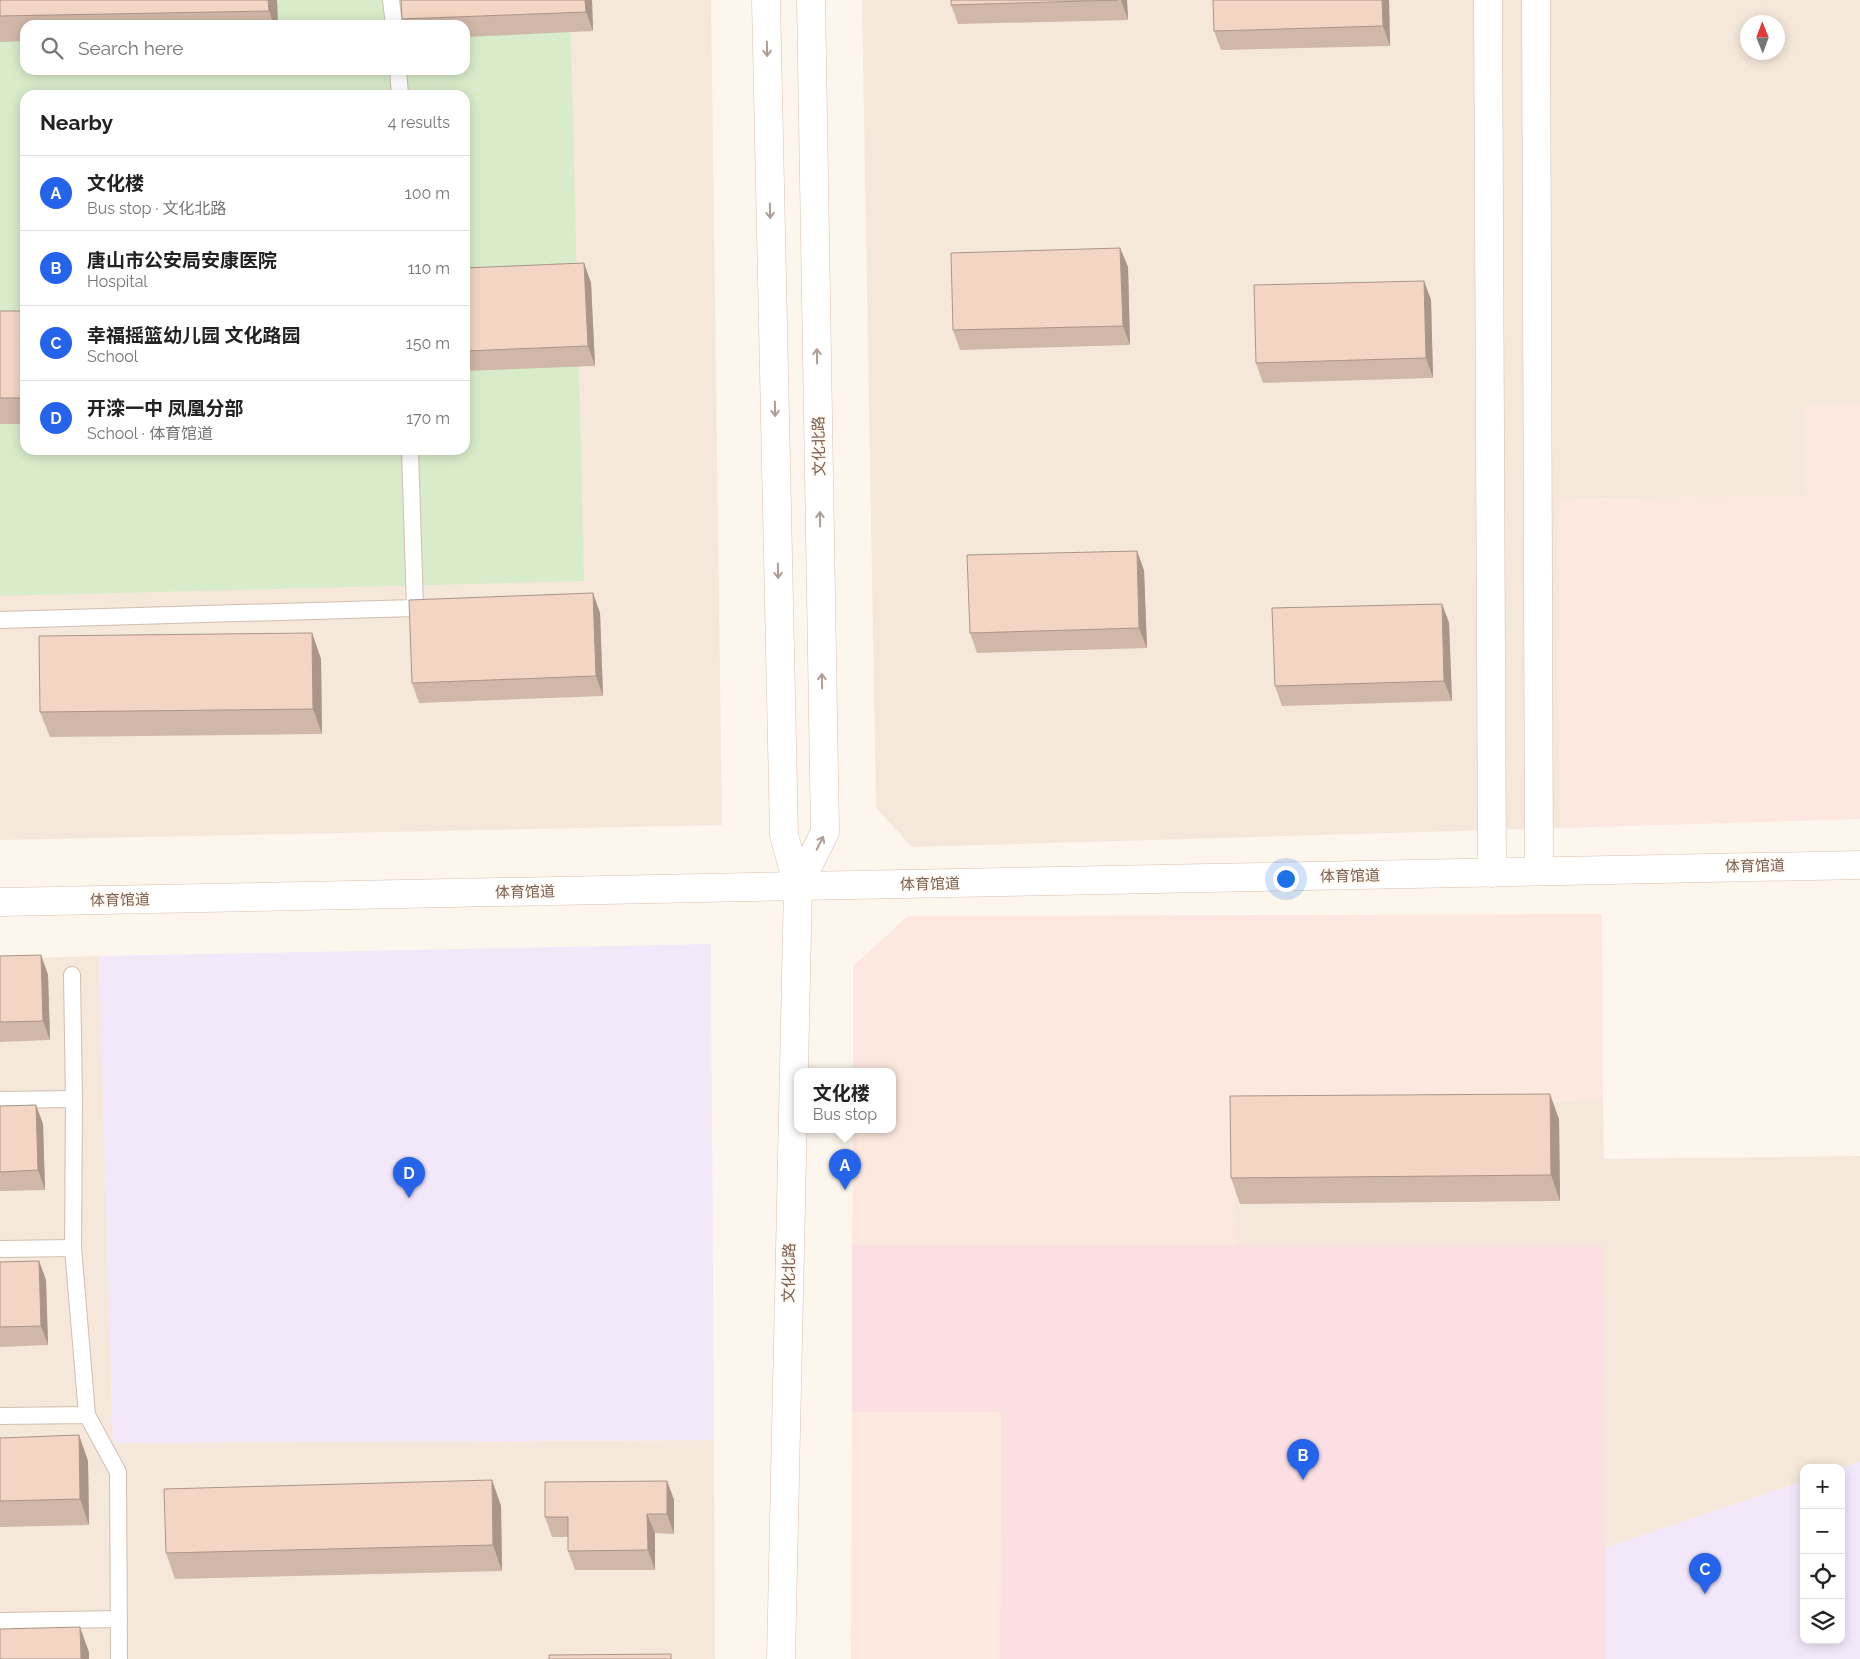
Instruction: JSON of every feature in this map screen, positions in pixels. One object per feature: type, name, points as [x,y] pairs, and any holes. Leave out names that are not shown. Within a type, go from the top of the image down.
[{"type":"street","name":"文化北路","points":[[766,0],[784,835],[798,886],[781,1659]]},
{"type":"street","name":"文化北路","points":[[798,886],[825,832],[811,0]]},
{"type":"street","points":[[1488,0],[1492,873]]},
{"type":"street","points":[[1536,0],[1539,870]]},
{"type":"street","name":"体育馆道","points":[[0,902],[1860,865]]},
{"type":"lane","points":[[391,0],[393,20]]},
{"type":"lane","points":[[398,75],[400,90]]},
{"type":"lane","points":[[0,620],[415,608],[410,455]]},
{"type":"lane","points":[[72,975],[74,1099],[73,1248],[87,1415],[118,1472],[119,1659]]},
{"type":"lane","points":[[0,1100],[74,1099]]},
{"type":"lane","points":[[0,1248],[73,1248]]},
{"type":"lane","points":[[0,1416],[87,1415]]},
{"type":"lane","points":[[0,1621],[119,1619]]},
{"type":"shaded area","points":[[0,0],[711,0],[722,825],[0,840]]},
{"type":"shaded area","points":[[862,0],[1860,0],[1860,405],[1804,406],[1805,496],[1559,499],[1560,828],[912,847],[876,808]]},
{"type":"shaded area","points":[[1860,405],[1860,819],[1560,828],[1559,499],[1805,496],[1804,406]]},
{"type":"shaded area","points":[[1602,914],[1603,1101],[1234,1104],[1235,1245],[852,1245],[853,1133],[896,1133],[896,1068],[853,1068],[853,966],[908,916]]},
{"type":"shaded area","points":[[711,944],[714,1440],[113,1443],[99,956]]},
{"type":"shaded area","points":[[99,956],[113,1443],[714,1440],[715,1659],[0,1659],[0,959]]},
{"type":"shaded area","points":[[1603,1101],[1604,1159],[1860,1156],[1860,1462],[1845,1467],[1845,1464],[1800,1464],[1800,1482],[1605,1548],[1604,1245],[1235,1245],[1234,1104]]},
{"type":"shaded area","points":[[852,1245],[1604,1245],[1606,1659],[1000,1659],[1001,1412],[852,1412]]},
{"type":"shaded area","points":[[852,1412],[1001,1412],[1000,1659],[851,1659]]},
{"type":"shaded area","points":[[1860,1462],[1860,1659],[1606,1659],[1605,1548],[1800,1482],[1800,1644],[1845,1644],[1845,1467]]},
{"type":"green space","points":[[0,0],[570,0],[584,581],[0,596]]},
{"type":"building","points":[[0,0],[268,0],[269,11],[0,16]]},
{"type":"building","points":[[401,0],[585,0],[586,12],[402,19]]},
{"type":"building","points":[[951,0],[1119,0],[951,5]]},
{"type":"building","points":[[1213,0],[1382,0],[1383,26],[1214,31]]},
{"type":"building","points":[[1120,248],[1123,326],[953,330],[951,253]]},
{"type":"building","points":[[584,263],[588,346],[470,351],[470,268]]},
{"type":"building","points":[[1424,281],[1426,358],[1256,363],[1254,285]]},
{"type":"building","points":[[0,311],[20,311],[20,398],[0,398]]},
{"type":"building","points":[[1137,551],[1139,628],[970,633],[967,555]]},
{"type":"building","points":[[593,593],[596,676],[412,683],[409,600]]},
{"type":"building","points":[[1442,604],[1444,681],[1275,686],[1272,608]]},
{"type":"building","points":[[312,633],[313,709],[40,712],[39,636]]},
{"type":"building","points":[[41,955],[43,1021],[0,1022],[0,956]]},
{"type":"building","points":[[1550,1094],[1551,1175],[1231,1178],[1230,1096]]},
{"type":"building","points":[[36,1105],[38,1170],[0,1172],[0,1106]]},
{"type":"building","points":[[39,1261],[41,1326],[0,1327],[0,1262]]},
{"type":"building","points":[[79,1435],[80,1499],[0,1501],[0,1438]]},
{"type":"building","points":[[492,1480],[493,1545],[166,1553],[164,1489]]},
{"type":"building","points":[[667,1481],[667,1514],[647,1514],[648,1550],[568,1551],[568,1517],[545,1517],[545,1482]]},
{"type":"building","points":[[80,1627],[81,1659],[0,1659],[0,1629]]},
{"type":"building","points":[[671,1654],[671,1659],[549,1659],[549,1655]]},
{"type":"place","name":"文化楼","points":[[845,1190]]},
{"type":"place","name":"开滦一中 凤凰分部","points":[[409,1198]]},
{"type":"place","name":"唐山市公安局安康医院","points":[[1303,1480]]},
{"type":"place","name":"幸福摇篮幼儿园 文化路园","points":[[1705,1594]]}]
